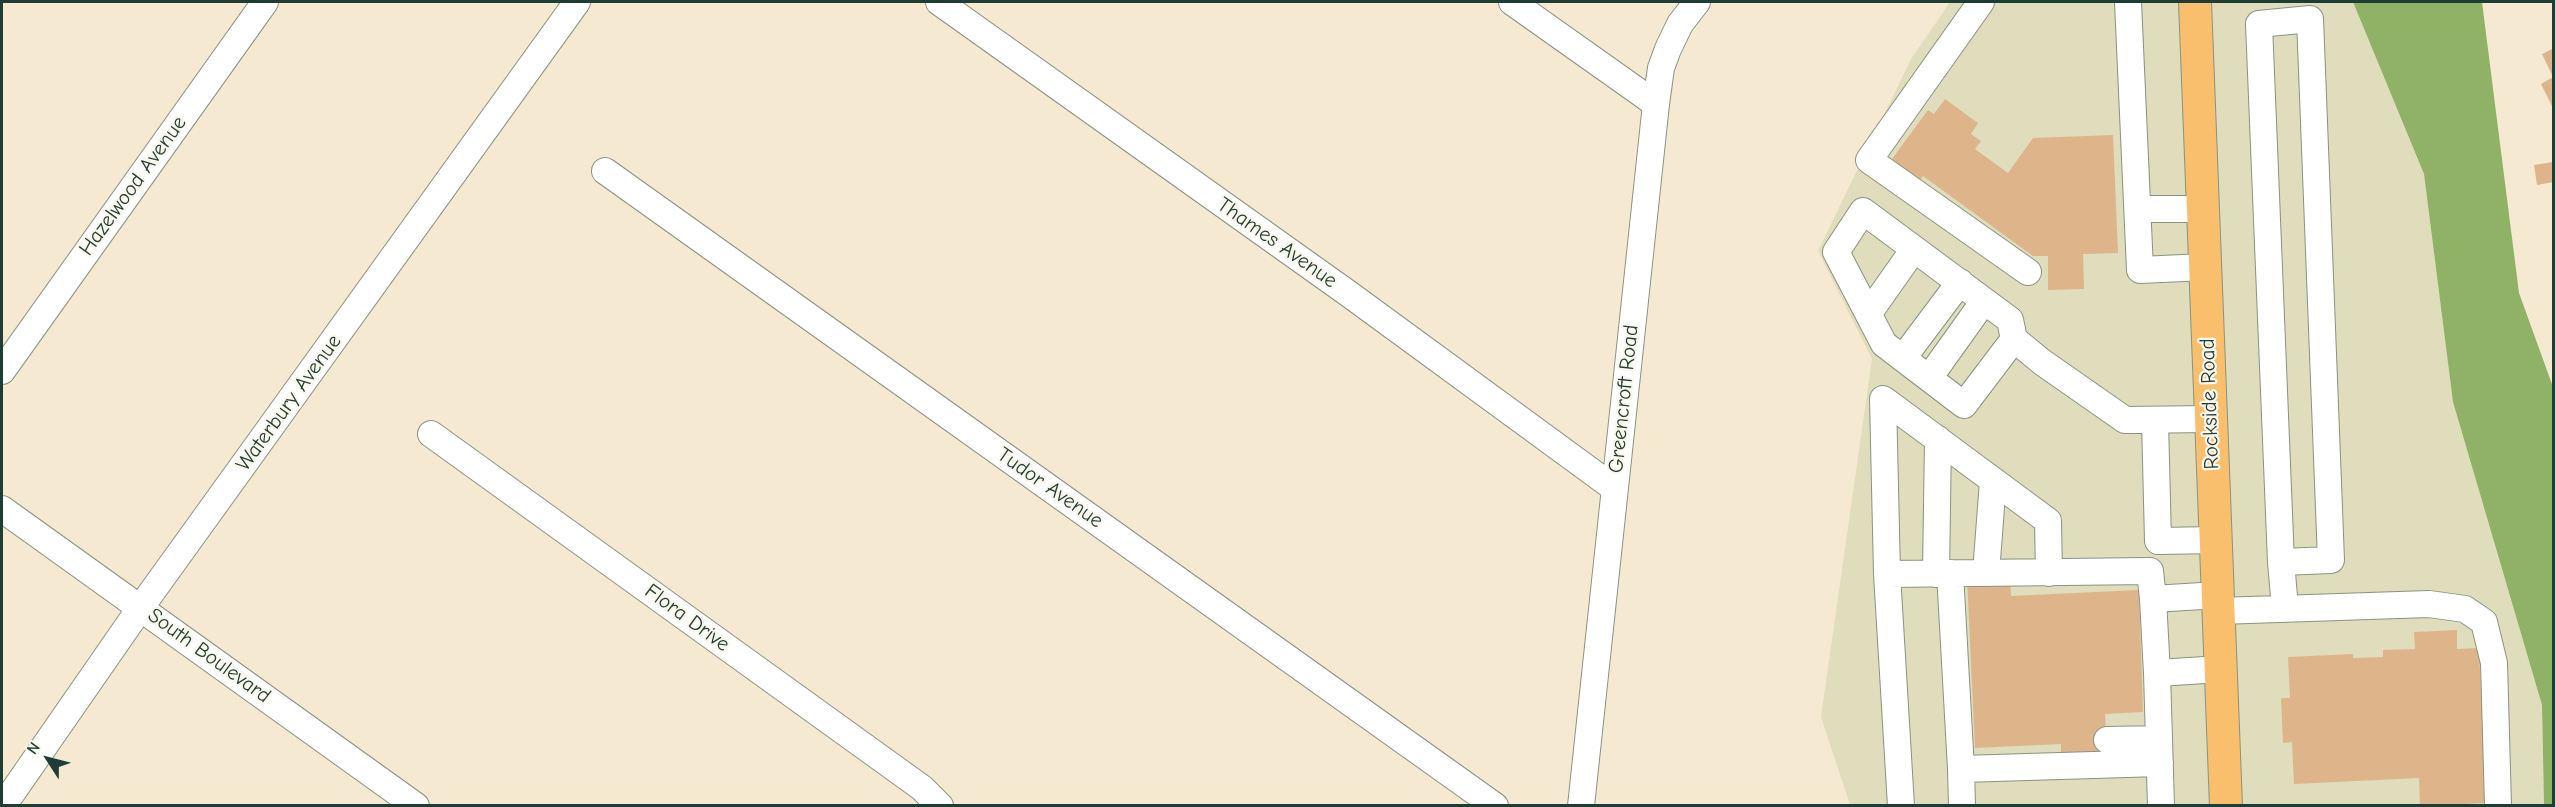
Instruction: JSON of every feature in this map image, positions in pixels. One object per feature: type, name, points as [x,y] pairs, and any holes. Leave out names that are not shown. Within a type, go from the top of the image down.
[{"type":"main road","name":"Rockside Road","points":[[2195,2],[2226,806]]},
{"type":"street","name":"Hazelwood Avenue","points":[[2,371],[265,2]]},
{"type":"street","name":"Waterbury Avenue","points":[[3,806],[141,607],[577,2]]},
{"type":"street","name":"Thames Avenue","points":[[939,2],[1349,294],[1614,488]]},
{"type":"street","points":[[1512,2],[1656,105]]},
{"type":"street","name":"Greencroft Road","points":[[1581,806],[1661,68],[1680,24],[1697,2]]},
{"type":"street","points":[[1981,2],[1869,160],[2028,272]]},
{"type":"street","points":[[2128,2],[2140,270],[2205,267]]},
{"type":"street","points":[[2281,562],[2331,560],[2310,19],[2259,24],[2281,562],[2285,608]]},
{"type":"street","name":"Tudor Avenue","points":[[605,171],[1495,806]]},
{"type":"street","points":[[2139,208],[2202,209]]},
{"type":"street","points":[[2014,339],[1964,405],[1884,344],[1836,252],[1863,211],[2010,320],[2014,339],[2042,363],[2125,420],[2210,419]]},
{"type":"street","points":[[1869,313],[1914,249]]},
{"type":"street","points":[[1902,358],[1960,282]]},
{"type":"street","points":[[1929,378],[1984,301]]},
{"type":"street","points":[[1901,806],[1887,574],[1883,399],[2048,521],[2049,573]]},
{"type":"street","points":[[2155,421],[2158,541],[2216,540]]},
{"type":"street","name":"Flora Drive","points":[[430,434],[922,788],[940,806]]},
{"type":"street","points":[[1938,440],[1943,574],[1961,769],[1962,806]]},
{"type":"street","points":[[1986,573],[1993,481]]},
{"type":"street","name":"South Boulevard","points":[[2,509],[416,806]]},
{"type":"street","points":[[1887,574],[2150,571],[2157,673],[2161,806]]},
{"type":"street","points":[[2153,599],[2285,608],[2429,604],[2465,609],[2484,622],[2494,663],[2498,806]]},
{"type":"street","points":[[2157,673],[2221,669]]},
{"type":"street","points":[[2107,740],[2159,751]]},
{"type":"street","points":[[1961,769],[2159,751]]},
{"type":"shaded area","points":[[1950,2],[2353,2],[2424,174],[2453,402],[2542,705],[2544,805],[1850,805],[1821,717],[1872,359],[1818,251],[1911,59]]},
{"type":"green space","points":[[2353,2],[2482,2],[2519,293],[2553,387],[2553,805],[2544,805],[2542,705],[2453,402],[2424,174]]},
{"type":"building","points":[[2554,48],[2554,110],[2541,84],[2553,77],[2542,54]]},
{"type":"building","points":[[1945,99],[1978,123],[1971,134],[1981,141],[1975,149],[2008,173],[2033,138],[2113,135],[2118,253],[2083,254],[2084,289],[2048,290],[2048,256],[2033,256],[1923,176],[1920,180],[1892,159],[1928,110],[1934,114]]},
{"type":"building","points":[[2553,162],[2554,182],[2537,185],[2534,165]]},
{"type":"building","points":[[2010,576],[2011,596],[2139,590],[2143,712],[2105,714],[2107,754],[2061,756],[2061,744],[1975,748],[1967,577]]},
{"type":"building","points":[[2457,630],[2457,649],[2479,648],[2486,803],[2420,806],[2419,778],[2294,784],[2292,742],[2283,743],[2281,698],[2290,698],[2288,657],[2353,654],[2353,658],[2383,657],[2383,650],[2415,649],[2414,632]]}]
